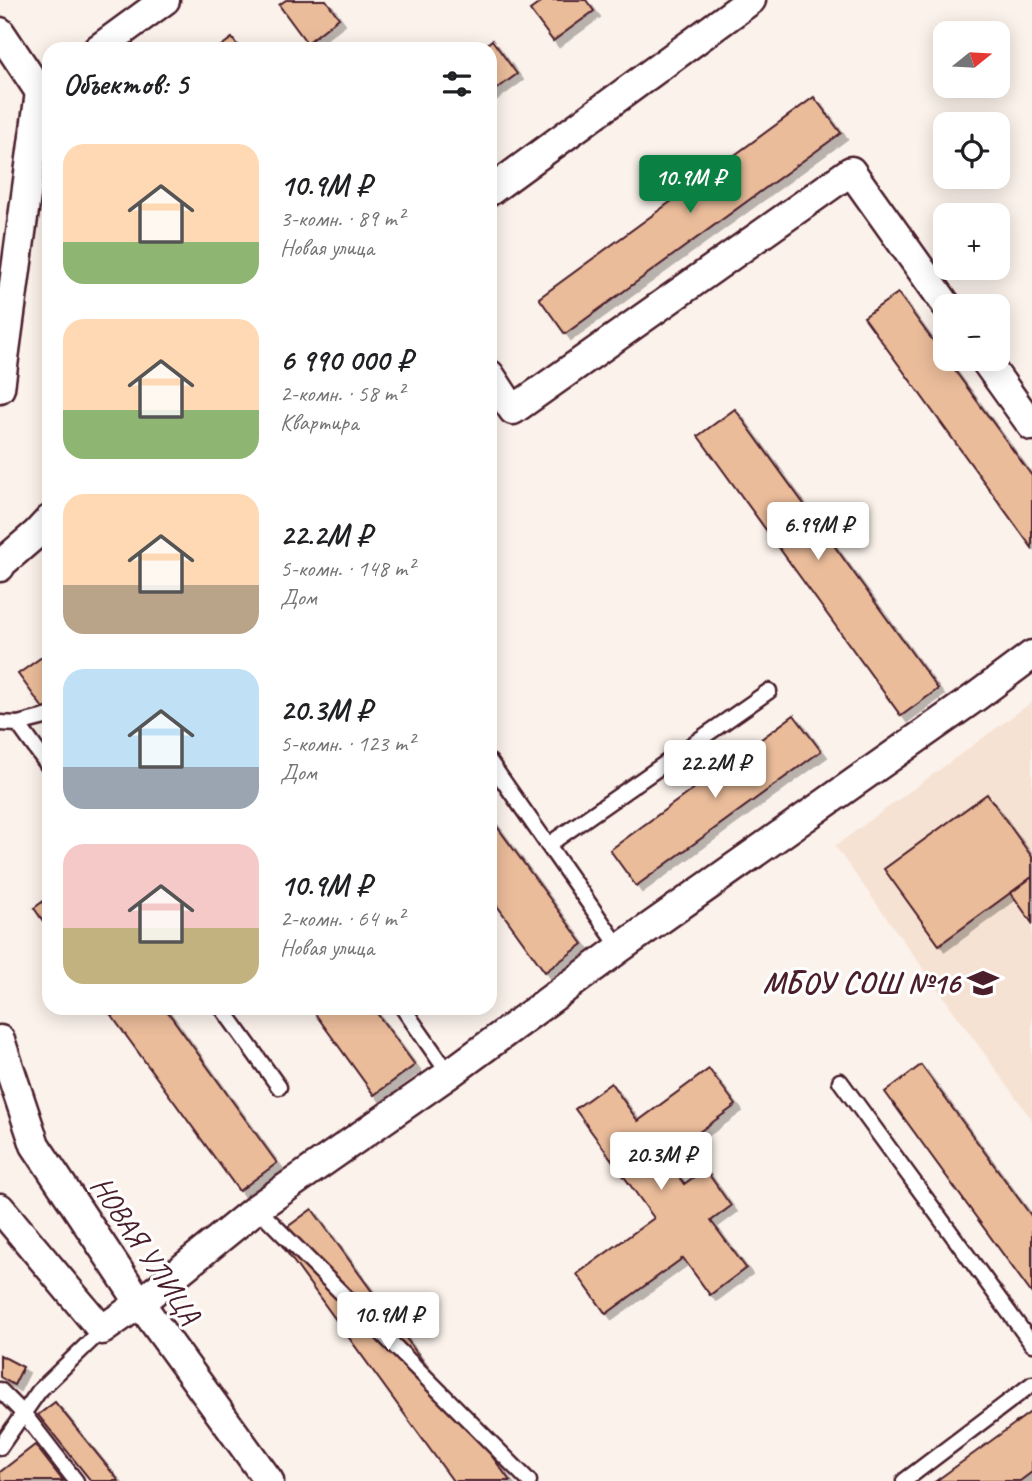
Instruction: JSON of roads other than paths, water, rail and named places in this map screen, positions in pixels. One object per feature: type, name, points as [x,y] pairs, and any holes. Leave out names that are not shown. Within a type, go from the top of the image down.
[{"type":"street","points":[[108,42],[165,0]]},
{"type":"street","points":[[497,186],[751,0]]},
{"type":"street","points":[[0,32],[42,85]]},
{"type":"street","points":[[0,388],[42,102]]},
{"type":"street","points":[[497,386],[513,410],[852,171],[939,294]]},
{"type":"street","points":[[993,371],[1032,426]]},
{"type":"street","points":[[0,563],[42,528]]},
{"type":"street","points":[[0,1208],[102,1330],[140,1303],[257,1208],[449,1074],[620,948],[1032,655]]},
{"type":"street","name":"НОВАЯ УЛИЦА","points":[[0,1040],[35,1145],[140,1303],[270,1481]]},
{"type":"lane","points":[[548,845],[769,691]]},
{"type":"lane","points":[[0,723],[18,724],[42,718]]},
{"type":"lane","points":[[18,724],[42,757]]},
{"type":"lane","points":[[497,772],[620,948]]},
{"type":"lane","points":[[227,1015],[279,1087]]},
{"type":"lane","points":[[408,1015],[449,1074]]},
{"type":"lane","points":[[840,1081],[1032,1344]]},
{"type":"lane","points":[[257,1208],[529,1481]]},
{"type":"lane","points":[[0,1447],[39,1391],[102,1330]]},
{"type":"lane","points":[[904,1481],[1032,1384]]},
{"type":"lane","points":[[0,1390],[24,1414],[76,1481]]},
{"type":"place","name":"МБОУ СОШ №16","points":[[983,983]]}]
